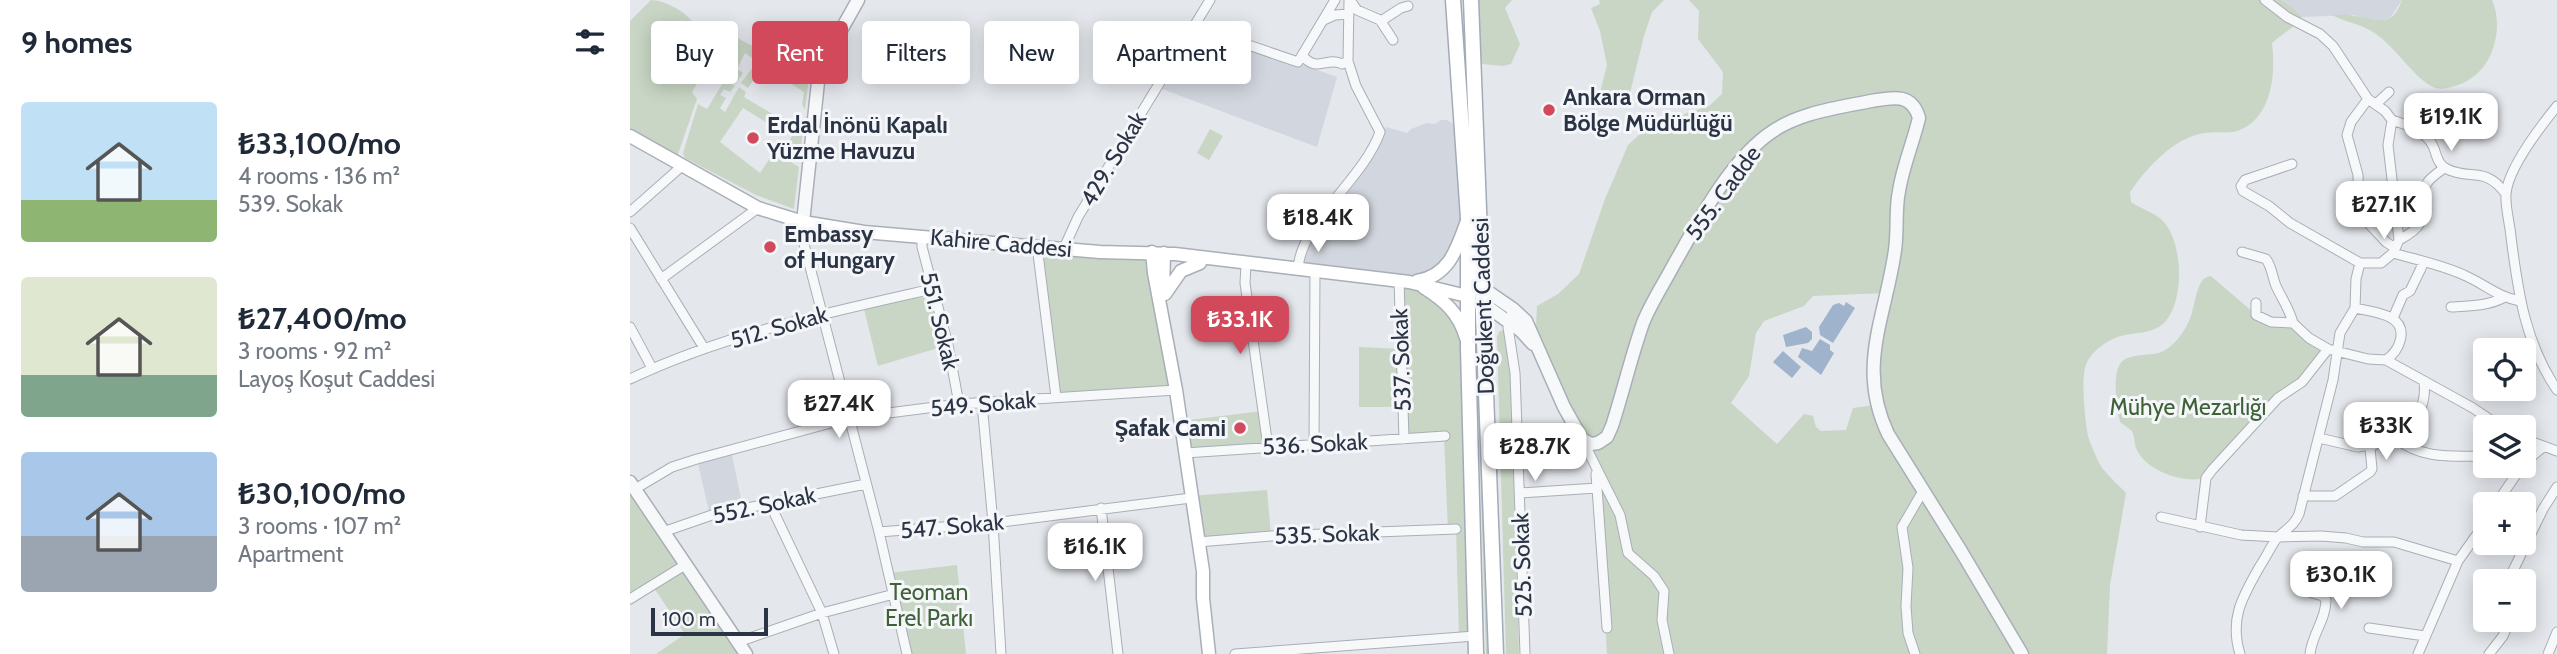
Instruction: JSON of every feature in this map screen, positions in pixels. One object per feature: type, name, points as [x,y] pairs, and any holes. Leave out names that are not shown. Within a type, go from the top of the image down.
[{"type":"main road","name":"Doğukent Caddesi","points":[[1453,0],[1474,292],[1483,334],[1496,654]]},
{"type":"main road","name":"Doğukent Caddesi","points":[[1471,0],[1480,194],[1468,348],[1476,654]]},
{"type":"main road","name":"Kahire Caddesi","points":[[630,136],[758,208],[803,222],[864,232],[1298,268],[1474,292]]},
{"type":"main road","points":[[1410,282],[1431,278],[1445,267],[1457,247],[1468,218]]},
{"type":"main road","name":"Kahire Caddesi","points":[[1158,257],[1200,263],[1222,262]]},
{"type":"main road","points":[[1158,257],[1164,319]]},
{"type":"main road","points":[[1158,257],[1164,319],[1203,572],[1209,654]]},
{"type":"main road","points":[[1163,298],[1181,271],[1200,263]]},
{"type":"main road","points":[[1410,282],[1454,310],[1468,348]]},
{"type":"main road","points":[[1203,572],[1210,590],[1217,654]]},
{"type":"street","points":[[858,0],[822,64],[818,82],[803,222],[804,244],[880,532],[907,654]]},
{"type":"street","name":"429. Sokak","points":[[1196,21],[1210,0]]},
{"type":"street","points":[[1251,46],[1298,62],[1335,0]]},
{"type":"street","points":[[1298,268],[1299,259],[1312,232],[1364,165],[1380,132],[1356,86],[1348,61],[1349,0]]},
{"type":"street","points":[[1349,0],[1357,10],[1381,21],[1393,40]]},
{"type":"street","points":[[2265,0],[2287,17],[2320,34],[2333,46],[2372,101],[2392,120],[2417,130],[2427,138],[2433,146],[2437,160],[2444,168],[2466,174],[2482,174],[2498,184],[2506,194]]},
{"type":"street","points":[[1381,21],[1408,6]]},
{"type":"street","points":[[1323,21],[1335,15],[1349,14]]},
{"type":"street","points":[[1302,55],[1311,64],[1318,65],[1336,61],[1342,64],[1348,61]]},
{"type":"street","name":"429. Sokak","points":[[1064,248],[1078,217],[1158,84]]},
{"type":"street","points":[[2389,92],[2372,101],[2351,122],[2347,135],[2358,175],[2359,213],[2386,242],[2424,262],[2468,277],[2503,298],[2521,301]]},
{"type":"street","name":"555. Cadde","points":[[1582,439],[1591,444],[1607,437],[1644,321],[1652,304],[1703,215],[1751,151],[1766,136],[1807,115],[1899,98],[1910,102],[1916,108],[1919,118],[1898,193],[1895,249],[1875,346],[1872,377],[1879,415],[2021,654]]},
{"type":"street","points":[[2557,106],[2527,147],[2506,194],[2521,301],[2533,348],[2543,370],[2557,390]]},
{"type":"street","points":[[2392,120],[2388,145],[2396,247]]},
{"type":"street","points":[[2292,164],[2245,180],[2241,186],[2243,191],[2262,201],[2290,223],[2360,263],[2381,263],[2415,230],[2424,213],[2427,183],[2444,168]]},
{"type":"street","points":[[630,212],[682,166]]},
{"type":"street","points":[[661,279],[758,208]]},
{"type":"street","points":[[630,228],[704,348]]},
{"type":"street","name":"551. Sokak","points":[[922,237],[922,247],[948,345],[959,404]]},
{"type":"street","points":[[1037,246],[1056,397]]},
{"type":"street","points":[[2242,252],[2266,259],[2275,285],[2288,305],[2293,323],[2309,338],[2332,350],[2368,359],[2386,360],[2483,415]]},
{"type":"street","points":[[2393,318],[2403,295],[2410,291],[2424,262]]},
{"type":"street","points":[[2200,527],[2206,478],[2278,398],[2302,382],[2332,350],[2355,308],[2356,279],[2360,263]]},
{"type":"street","points":[[1246,264],[1245,283],[1268,447]]},
{"type":"street","points":[[1314,444],[1315,270]]},
{"type":"street","name":"537. Sokak","points":[[1404,439],[1410,282]]},
{"type":"street","name":"512. Sokak","points":[[630,379],[704,348],[822,314],[932,289]]},
{"type":"street","points":[[1474,292],[1509,317],[1530,327],[1564,407],[1620,515],[1628,554],[1659,582],[1664,591],[1662,620],[1669,654]]},
{"type":"street","points":[[2451,307],[2479,305],[2503,298]]},
{"type":"street","points":[[2256,303],[2256,315],[2262,319],[2293,323]]},
{"type":"street","points":[[2355,308],[2393,318],[2399,325],[2402,333],[2397,349],[2386,360]]},
{"type":"street","points":[[1483,334],[1492,321],[1509,317]]},
{"type":"street","name":"525. Sokak","points":[[1509,317],[1515,373],[1525,654]]},
{"type":"street","points":[[630,327],[652,368]]},
{"type":"street","points":[[2240,654],[2236,635],[2241,598],[2278,537],[2295,524],[2333,380],[2332,350]]},
{"type":"street","points":[[2319,438],[2358,447],[2395,437],[2424,406],[2424,382]]},
{"type":"street","name":"549. Sokak","points":[[632,486],[672,467],[849,418],[959,404],[1177,390]]},
{"type":"street","points":[[982,403],[1001,654]]},
{"type":"street","name":"536. Sokak","points":[[1185,453],[1444,436]]},
{"type":"street","points":[[2395,437],[2412,448],[2443,456],[2473,457]]},
{"type":"street","points":[[2303,496],[2335,496],[2362,478],[2372,469],[2369,454],[2374,444]]},
{"type":"street","points":[[2536,444],[2557,451]]},
{"type":"street","points":[[2536,453],[2543,447]]},
{"type":"street","points":[[1596,469],[1607,628]]},
{"type":"street","name":"552. Sokak","points":[[663,533],[712,515],[866,484]]},
{"type":"street","points":[[632,486],[746,654]]},
{"type":"street","points":[[2514,569],[2543,509],[2557,487]]},
{"type":"street","points":[[1520,493],[1597,488]]},
{"type":"street","points":[[1914,654],[1908,633],[1908,568],[1902,527],[1923,491]]},
{"type":"street","name":"547. Sokak","points":[[880,532],[993,523],[1191,498]]},
{"type":"street","points":[[770,505],[822,613],[834,654]]},
{"type":"street","points":[[1101,508],[1118,654]]},
{"type":"street","points":[[2161,517],[2241,534],[2321,536],[2363,542],[2394,542],[2458,561]]},
{"type":"street","name":"535. Sokak","points":[[1198,542],[1271,536],[1456,529]]},
{"type":"street","points":[[2418,654],[2458,561],[2473,540]]},
{"type":"street","points":[[630,599],[685,565]]},
{"type":"street","points":[[2308,576],[2308,588],[2326,600],[2326,610],[2313,638],[2310,654]]},
{"type":"street","points":[[738,642],[822,613],[894,594]]},
{"type":"street","points":[[2369,628],[2425,636]]},
{"type":"street","points":[[2489,654],[2505,632]]},
{"type":"street","points":[[2548,654],[2557,632]]},
{"type":"street","points":[[1235,654],[1330,650],[1475,636]]},
{"type":"shaded area","points":[[2282,0],[2402,0],[2390,18],[2380,22],[2354,15],[2302,17]]},
{"type":"shaded area","points":[[1251,47],[1337,77],[1317,147],[1157,87],[1159,84],[1251,84]]},
{"type":"shaded area","points":[[1447,120],[1463,130],[1468,218],[1457,247],[1426,280],[1298,268],[1299,259],[1380,132],[1386,127],[1407,133],[1411,129],[1427,123],[1435,124]]},
{"type":"shaded area","points":[[731,451],[743,508],[710,516],[697,459]]},
{"type":"green space","points":[[651,0],[681,11],[692,21],[651,21],[651,84],[697,84],[692,92],[697,99],[677,157],[630,131],[630,21]]},
{"type":"green space","points":[[1471,0],[1512,0],[1505,8],[1520,44],[1511,64],[1503,66],[1472,63]]},
{"type":"green space","points":[[1599,0],[1664,0],[1652,12],[1630,93],[1620,107],[1597,105],[1607,65],[1600,31],[1591,8],[1600,4]]},
{"type":"green space","points":[[1689,0],[2282,0],[2302,17],[2272,43],[2272,81],[2265,106],[2258,117],[2237,131],[2204,133],[2182,141],[2162,155],[2130,192],[2131,202],[2160,218],[2170,230],[2178,256],[2179,271],[2176,300],[2165,322],[2154,329],[2107,342],[2092,355],[2085,369],[2084,398],[2089,439],[2098,461],[2126,493],[2110,585],[2107,654],[1607,654],[1596,469],[1530,327],[1536,326],[1537,306],[1558,294],[1579,274],[1605,199],[1628,145],[1639,135],[1689,112],[1709,106],[1722,94],[1723,72],[1698,39],[1699,11]],"holes":[[[1886,293],[1876,405],[1853,408],[1846,430],[1821,431],[1816,427],[1813,416],[1804,414],[1777,444],[1731,403],[1749,376],[1756,333],[1764,321],[1804,306],[1813,296]]]},
{"type":"green space","points":[[2402,0],[2492,0],[2497,22],[2496,36],[2489,58],[2480,71],[2458,85],[2444,89],[2434,88],[2418,76],[2376,34],[2332,15],[2388,19],[2393,16]]},
{"type":"green space","points":[[738,38],[752,46],[752,58],[745,53],[738,67]]},
{"type":"green space","points":[[752,68],[752,82],[748,88],[741,83]]},
{"type":"green space","points":[[722,84],[732,84],[735,86],[730,92],[724,89],[720,95],[726,98],[720,108],[725,112],[739,87],[746,92],[744,97],[786,122],[788,119],[796,123],[790,133],[785,134],[743,108],[720,142],[760,173],[774,152],[799,167],[794,209],[756,195],[685,158],[683,153],[698,104],[707,109]]},
{"type":"green space","points":[[791,84],[808,84],[805,110],[802,104],[804,92]]},
{"type":"green space","points":[[798,126],[803,132],[799,161],[783,151]]},
{"type":"green space","points":[[1210,129],[1223,136],[1209,160],[1197,153]]},
{"type":"green space","points":[[1037,246],[1152,261],[1176,390],[1056,397]]},
{"type":"green space","name":"Mühye Mezarlığı","points":[[2211,276],[2261,319],[2283,321],[2328,349],[2302,382],[2286,391],[2206,478],[2187,479],[2156,469],[2141,456],[2132,431],[2120,422],[2116,376],[2124,360],[2161,352],[2174,343],[2189,321],[2202,281]]},
{"type":"green space","points":[[1409,282],[1460,321],[1475,636],[1459,638],[1456,530],[1448,530],[1444,436],[1404,439],[1403,407],[1359,407],[1359,347],[1401,349],[1398,289]]},
{"type":"green space","points":[[932,289],[948,345],[878,366],[863,305]]},
{"type":"green space","points":[[1475,313],[1482,431],[1489,654],[1486,654]]},
{"type":"green space","points":[[1505,329],[1511,374],[1519,654],[1506,654],[1497,337],[1499,332]]},
{"type":"green space","points":[[1262,411],[1268,447],[1185,453],[1181,421]]},
{"type":"green space","points":[[630,482],[746,654],[656,654],[685,634],[652,585],[630,599]]},
{"type":"green space","points":[[1267,490],[1271,536],[1198,542],[1190,496]]},
{"type":"green space","name":"Teoman Erel Parkı","points":[[957,565],[966,654],[907,654],[889,573]]},
{"type":"water","points":[[1846,302],[1855,308],[1833,343],[1820,335],[1819,327],[1833,305],[1839,303],[1844,306]]},
{"type":"water","points":[[1806,327],[1812,332],[1812,339],[1808,343],[1786,347],[1783,335]]},
{"type":"water","points":[[1820,339],[1830,345],[1830,350],[1834,353],[1821,375],[1798,357],[1802,348],[1812,351]]},
{"type":"water","points":[[1783,351],[1801,367],[1792,378],[1773,362]]},
{"type":"place","name":"Ankara Orman Bölge Müdürlüğü","points":[[1549,110]]},
{"type":"place","name":"Erdal İnönü Kapalı Yüzme Havuzu","points":[[753,138]]},
{"type":"place","name":"Embassy of Hungary","points":[[770,247]]},
{"type":"place","name":"Şafak Cami","points":[[1240,428]]}]
